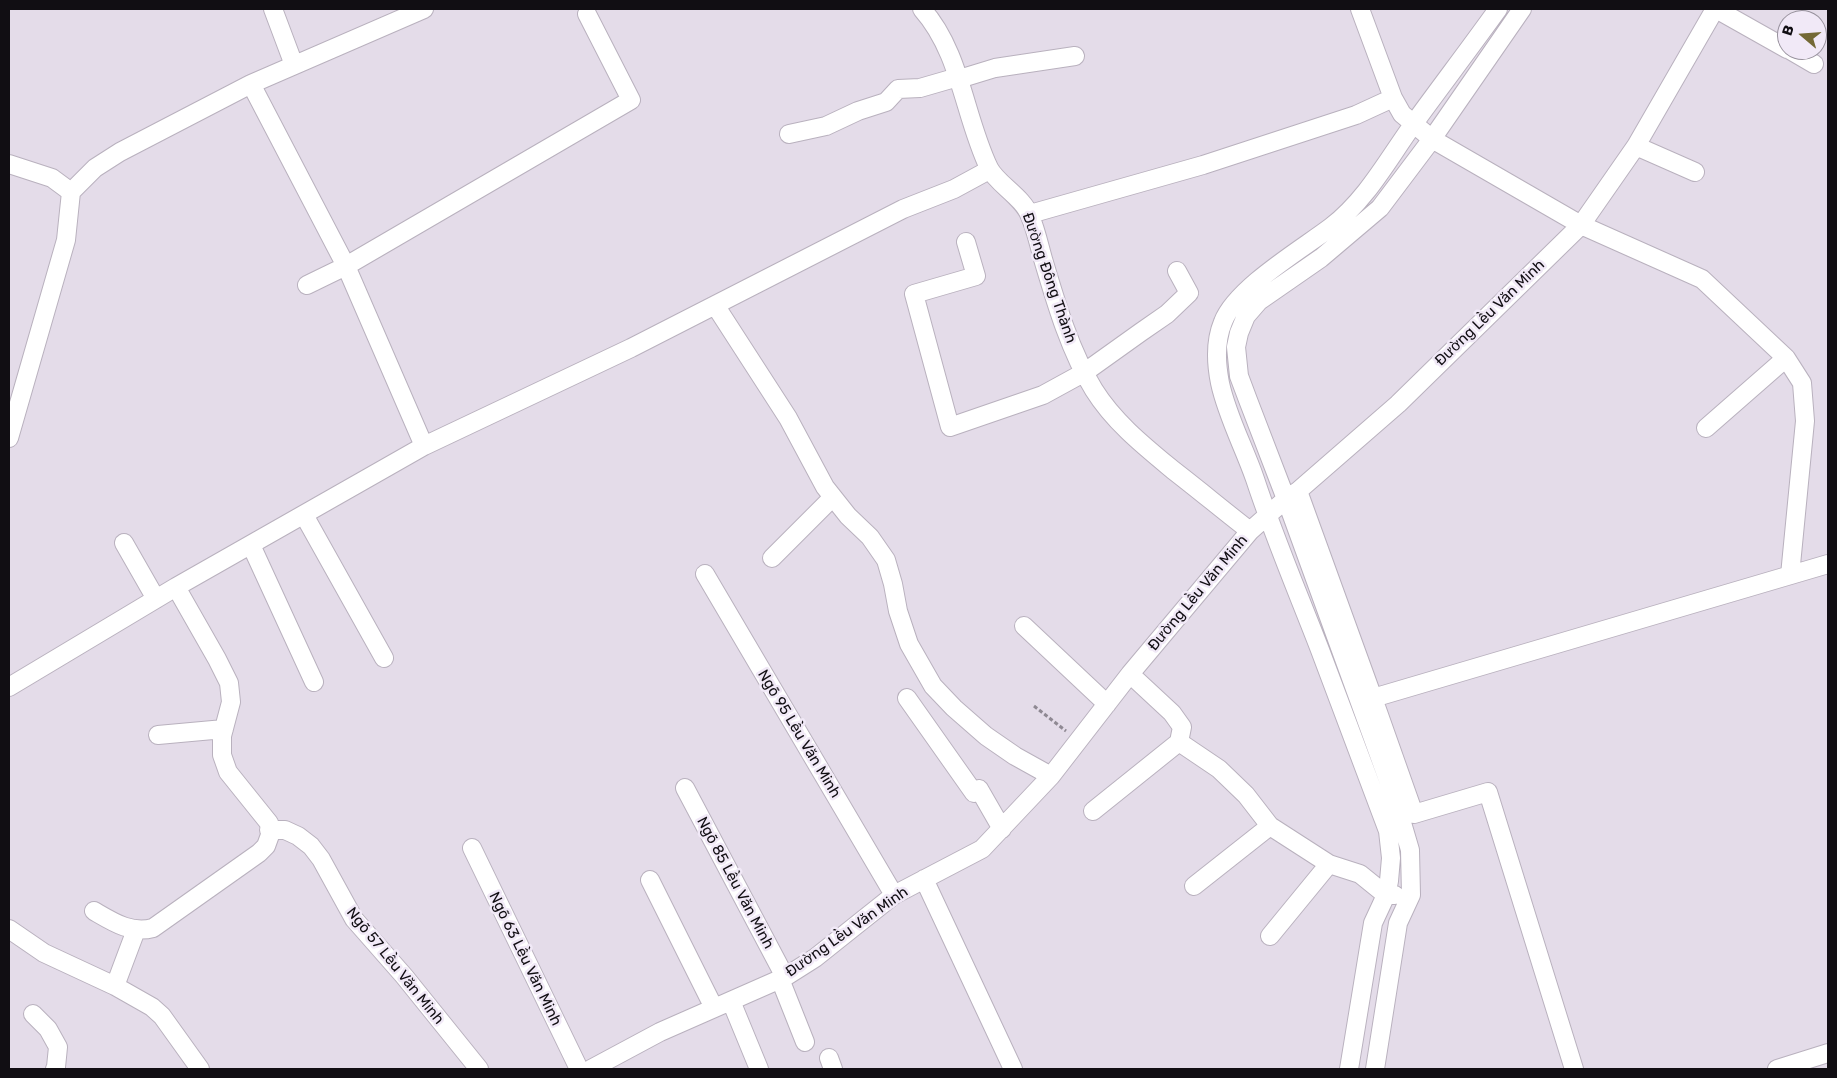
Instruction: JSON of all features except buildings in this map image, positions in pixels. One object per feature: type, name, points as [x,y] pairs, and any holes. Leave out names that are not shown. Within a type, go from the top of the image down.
[{"type":"street","points":[[273,9],[294,65]]},
{"type":"street","points":[[9,438],[66,240],[71,192],[95,168],[120,152],[251,84],[424,9]]},
{"type":"street","name":"Đường Đông Thành","points":[[922,9],[932,20],[955,66],[966,105],[990,170],[1030,214],[1056,303],[1074,350],[1093,390],[1117,421],[1142,444],[1250,532]]},
{"type":"street","points":[[1360,9],[1392,98],[1402,114],[1413,125],[1432,139],[1581,225],[1702,279],[1786,358],[1802,383],[1805,421],[1790,575]]},
{"type":"street","points":[[1349,1069],[1373,923],[1386,895],[1391,858],[1388,831],[1267,516],[1220,385],[1217,342],[1223,320],[1235,302],[1263,277],[1333,225],[1360,199],[1498,9]]},
{"type":"street","points":[[1522,9],[1432,139],[1380,208],[1335,247],[1259,301],[1246,316],[1236,347],[1239,376],[1330,576],[1414,814],[1488,792],[1574,1069]]},
{"type":"street","points":[[1716,9],[1777,43]]},
{"type":"street","name":"Đường Lều Văn Minh","points":[[591,1069],[660,1032],[782,978],[815,958],[894,895],[982,849],[1051,776],[1130,674],[1250,532],[1398,404],[1581,225],[1636,146],[1716,9]]},
{"type":"street","points":[[307,285],[346,266],[631,100],[587,14]]},
{"type":"street","points":[[788,134],[826,126],[858,111],[886,102],[898,89],[920,88],[995,68],[1076,56]]},
{"type":"street","points":[[1807,60],[1814,64]]},
{"type":"street","points":[[251,84],[346,266],[424,446]]},
{"type":"street","points":[[1030,214],[1203,165],[1356,115],[1392,98]]},
{"type":"street","points":[[1636,146],[1696,172]]},
{"type":"street","points":[[9,164],[52,178],[71,192]]},
{"type":"street","points":[[9,687],[176,587],[424,446],[622,352],[894,214],[954,189],[990,170]]},
{"type":"street","points":[[966,242],[976,276],[914,294],[950,427],[1043,395],[1085,372],[1167,314],[1189,293],[1177,271]]},
{"type":"street","points":[[1289,257],[1300,272]]},
{"type":"street","points":[[716,305],[788,418],[825,487],[848,516],[870,537],[886,560],[898,611],[909,644],[933,686],[954,708],[986,736],[1015,756],[1051,776]]},
{"type":"street","points":[[1706,428],[1786,358]]},
{"type":"street","points":[[1292,495],[1395,799],[1410,850],[1411,895],[1398,923],[1375,1069]]},
{"type":"street","points":[[772,558],[833,497]]},
{"type":"street","points":[[304,515],[384,658]]},
{"type":"street","points":[[124,543],[156,599]]},
{"type":"street","points":[[251,545],[314,682]]},
{"type":"street","points":[[1373,698],[1828,564]]},
{"type":"street","name":"Ngõ 95 Lều Văn Minh","points":[[705,574],[894,895]]},
{"type":"street","points":[[94,911],[115,923],[136,930],[143,931],[153,928],[259,853],[266,846],[270,835],[269,823],[228,772],[222,755],[222,736],[231,702],[229,684],[176,587]]},
{"type":"street","points":[[1024,626],[1107,704]]},
{"type":"street","points":[[1094,811],[1179,742],[1182,727],[1172,713],[1130,674]]},
{"type":"street","points":[[907,698],[974,793],[979,789],[1002,828]]},
{"type":"street","points":[[158,735],[224,729]]},
{"type":"street","points":[[1179,742],[1219,769],[1246,795],[1270,826],[1329,864],[1360,874],[1386,895],[1411,895]]},
{"type":"street","name":"Ngõ 85 Lều Văn Minh","points":[[686,788],[782,978],[805,1042]]},
{"type":"street","points":[[1194,886],[1270,826]]},
{"type":"street","name":"Ngõ 57 Lều Văn Minh","points":[[270,830],[286,830],[311,846],[354,919],[404,976],[479,1069]]},
{"type":"street","name":"Ngõ 63 Lều Văn Minh","points":[[472,848],[579,1069]]},
{"type":"street","points":[[1270,936],[1329,864]]},
{"type":"street","points":[[924,879],[1013,1069]]},
{"type":"street","points":[[650,880],[714,1008]]},
{"type":"street","points":[[9,929],[44,953],[115,986],[152,1007],[162,1016],[200,1069]]},
{"type":"street","points":[[115,986],[136,930]]},
{"type":"street","points":[[731,1001],[759,1069]]},
{"type":"street","points":[[33,1014],[48,1029],[58,1047],[55,1069]]},
{"type":"street","points":[[1777,1069],[1828,1054]]},
{"type":"path","points":[[1034,706],[1079,741]]}]
